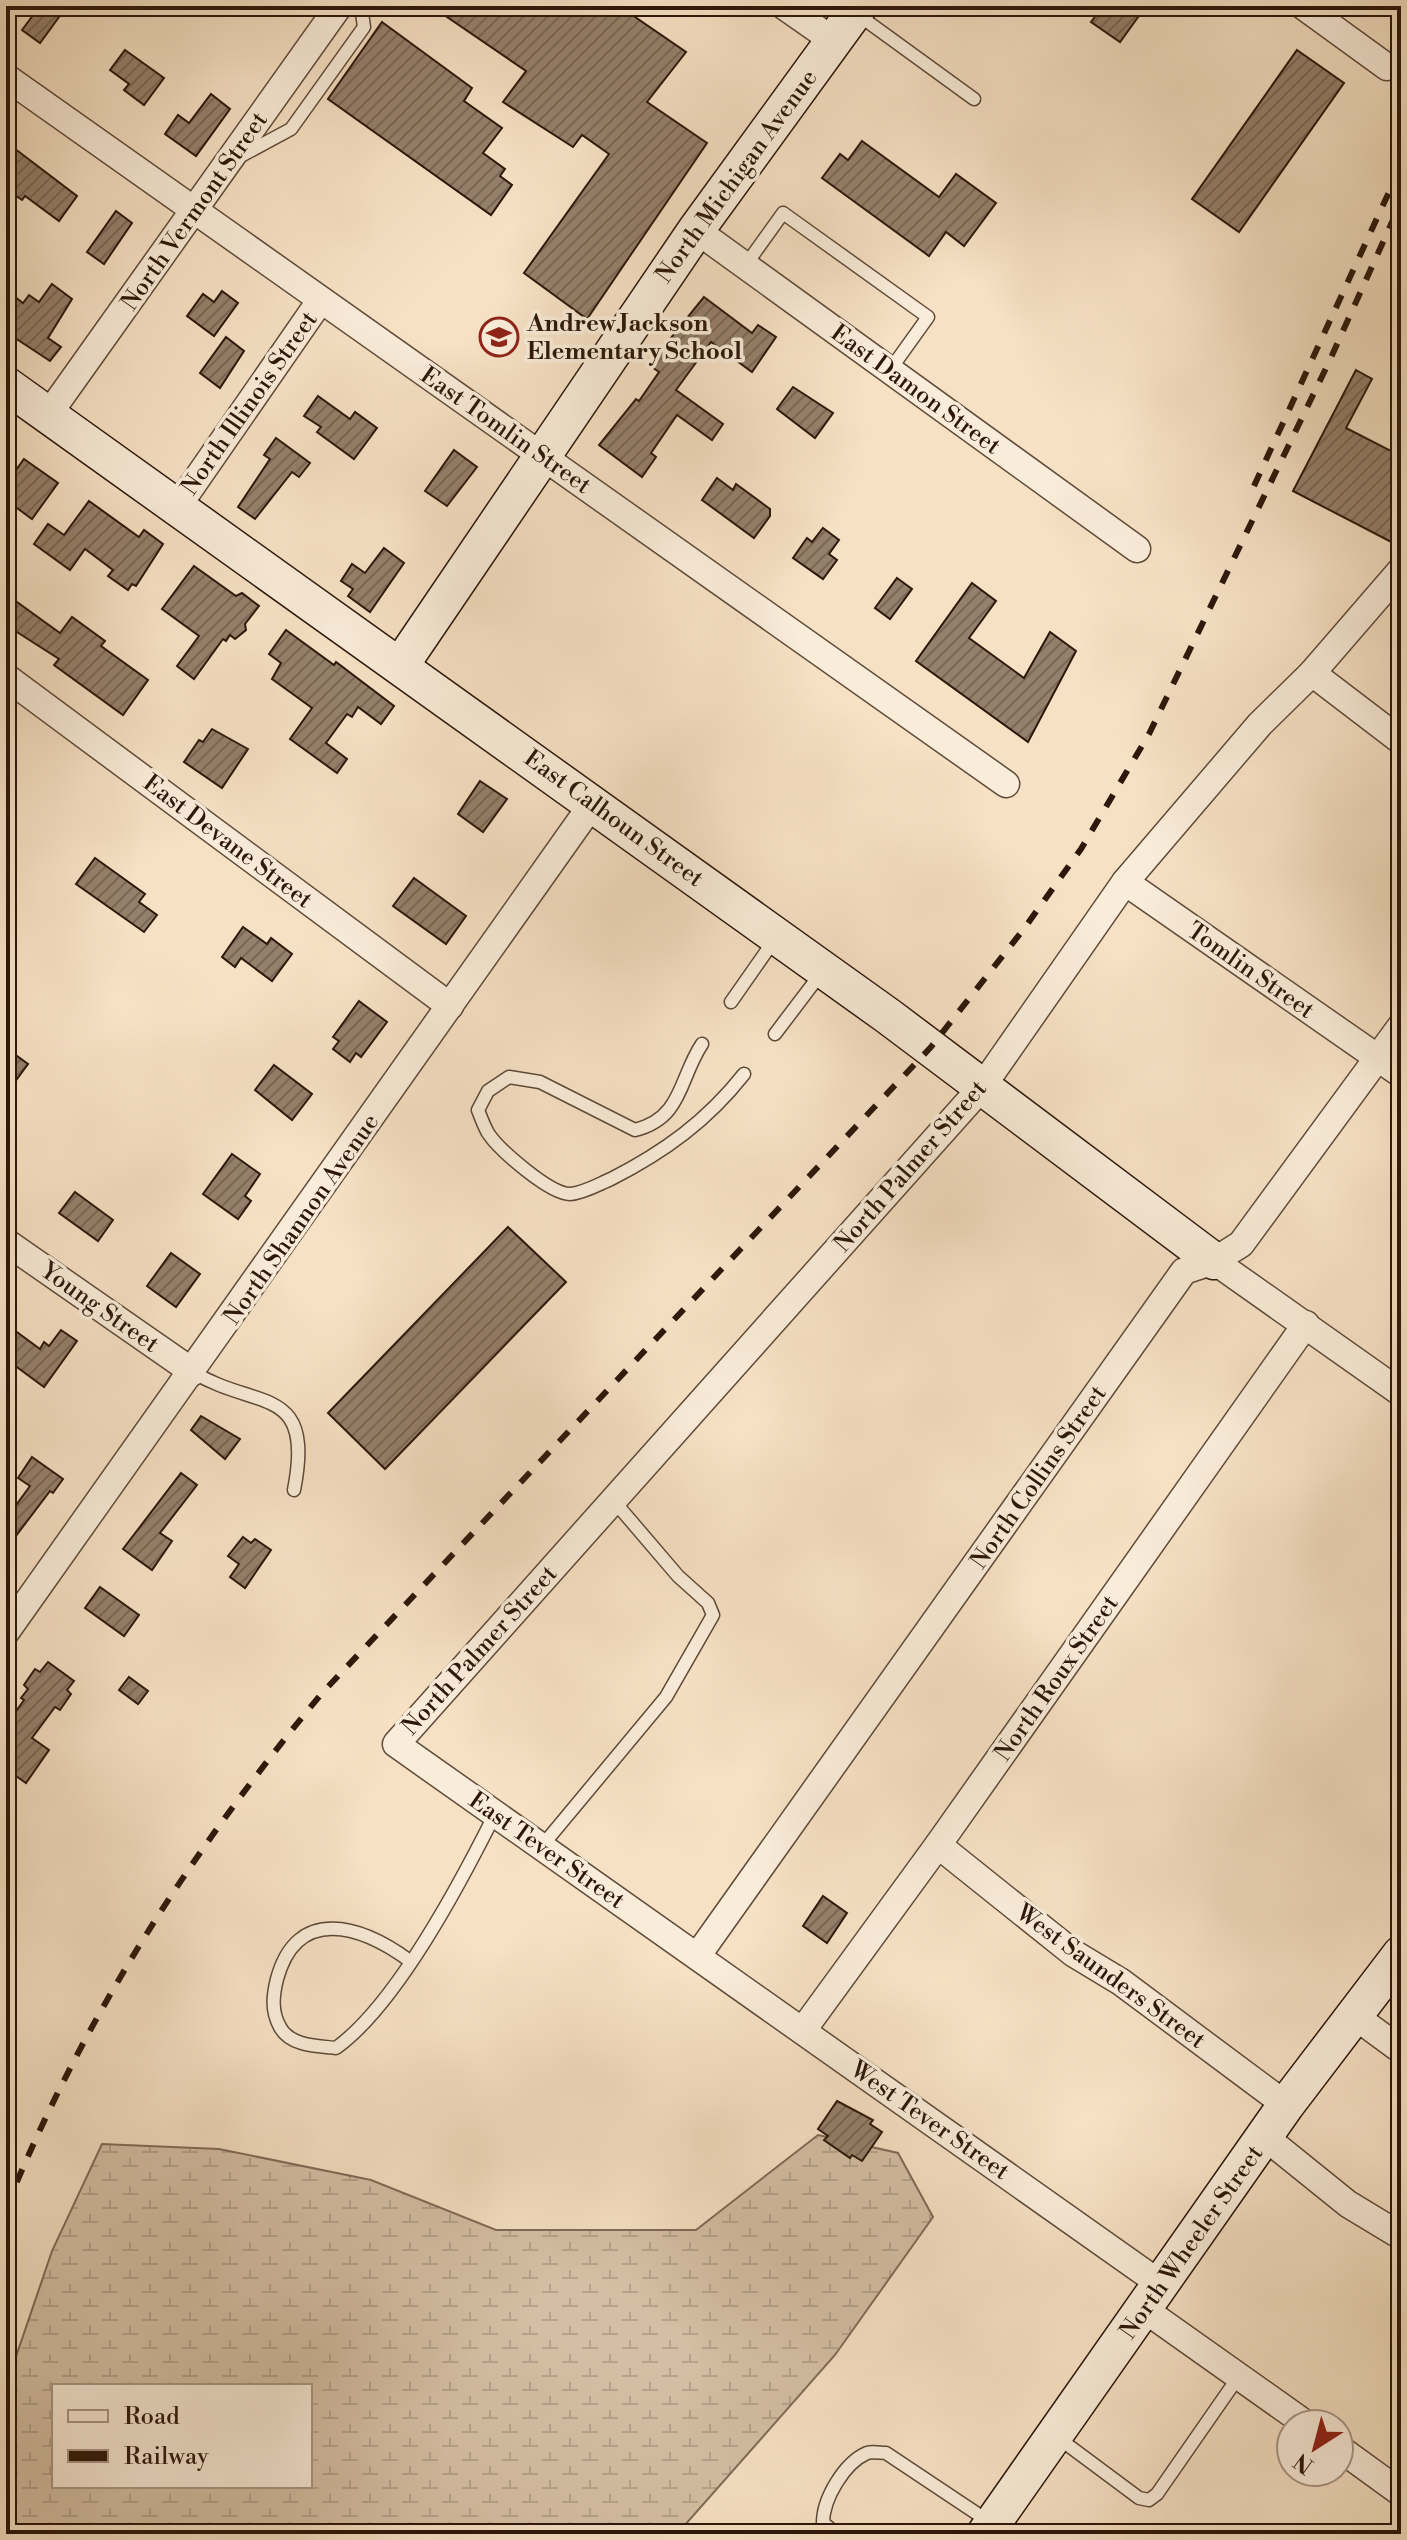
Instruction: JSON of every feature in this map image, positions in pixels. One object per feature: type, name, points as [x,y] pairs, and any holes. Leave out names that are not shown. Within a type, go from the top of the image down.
[{"type":"street","name":"North Vermont Street","points":[[48,415],[339,6]]},
{"type":"street","points":[[784,6],[849,20]]},
{"type":"street","points":[[1303,6],[1387,67]]},
{"type":"street","name":"North Michigan Avenue","points":[[400,666],[696,230],[849,20]]},
{"type":"street","name":"East Tomlin Street","points":[[6,77],[1006,784]]},
{"type":"street","name":"East Damon Street","points":[[696,230],[1137,549]]},
{"type":"street","name":"North Illinois Street","points":[[178,506],[320,301]]},
{"type":"street","name":"East Calhoun Street","points":[[6,385],[824,970],[1214,1261]]},
{"type":"street","name":"North Palmer Street","points":[[396,1744],[982,1087],[1125,882],[1260,724],[1312,673],[1401,570]]},
{"type":"street","points":[[1312,673],[1401,741]]},
{"type":"street","name":"East Devane Street","points":[[6,677],[450,1006]]},
{"type":"street","name":"North Shannon Avenue","points":[[6,1632],[593,803]]},
{"type":"street","name":"Tomlin Street","points":[[1125,882],[1401,1074]]},
{"type":"street","name":"North Collins Street","points":[[698,1955],[1184,1271],[1214,1261],[1241,1244],[1401,1026]]},
{"type":"street","name":"Young Street","points":[[6,1242],[193,1372]]},
{"type":"street","points":[[1214,1261],[1401,1393]]},
{"type":"street","name":"North Roux Street","points":[[803,2030],[938,1845],[1306,1324]]},
{"type":"street","name":"East Tever Street","points":[[396,1744],[698,1955]]},
{"type":"street","name":"West Saunders Street","points":[[938,1845],[1073,1953],[1121,1982],[1286,2105]]},
{"type":"street","name":"North Wheeler Street","points":[[989,2529],[1286,2105],[1401,1954]]},
{"type":"street","name":"West Tever Street","points":[[698,1955],[803,2030],[1154,2297],[1239,2375],[1284,2408]]},
{"type":"street","points":[[1356,2017],[1401,2050]]},
{"type":"street","points":[[1265,2137],[1348,2204],[1401,2236]]},
{"type":"street","points":[[1355,2460],[1401,2493]]},
{"type":"lane","points":[[230,163],[291,129],[364,27],[361,6]]},
{"type":"lane","points":[[849,20],[974,99]]},
{"type":"lane","points":[[745,266],[783,213],[856,265],[928,317],[890,370]]},
{"type":"lane","points":[[731,1002],[777,936]]},
{"type":"lane","points":[[775,1034],[824,970]]},
{"type":"lane","points":[[702,1044],[670,1109],[655,1125],[635,1130],[540,1082],[509,1077],[488,1091],[478,1110],[489,1134],[522,1166],[546,1185],[569,1194],[595,1187],[675,1143],[719,1105],[744,1074]]},
{"type":"lane","points":[[193,1372],[210,1383],[260,1397],[291,1421],[301,1442],[294,1490]]},
{"type":"lane","points":[[542,1846],[666,1697],[713,1615],[708,1603],[678,1576],[613,1500]]},
{"type":"lane","points":[[410,1961],[392,1948],[332,1926],[307,1931],[283,1955],[272,1999],[280,2029],[302,2045],[336,2048],[359,2031],[410,1961],[458,1888],[495,1814]]},
{"type":"lane","points":[[1055,2435],[1139,2498],[1149,2500],[1157,2494],[1239,2375]]},
{"type":"lane","points":[[837,2534],[823,2523],[823,2513],[845,2470],[868,2453],[886,2453],[989,2529]]},
{"type":"green space","points":[[818,2135],[898,2153],[933,2217],[835,2355],[677,2534],[6,2534],[6,2386],[52,2251],[102,2144],[219,2149],[371,2180],[496,2230],[696,2230]]},
{"type":"building","points":[[40,6],[67,6],[40,43],[22,30]]},
{"type":"building","points":[[431,6],[619,6],[686,52],[647,102],[707,143],[587,319],[524,273],[609,154],[582,135],[573,147],[503,102],[526,71]]},
{"type":"building","points":[[1103,6],[1146,6],[1120,42],[1091,22]]},
{"type":"building","points":[[382,22],[472,88],[464,101],[502,128],[483,153],[505,169],[500,176],[512,185],[491,215],[328,99]]},
{"type":"building","points":[[125,50],[164,78],[144,105],[124,90],[129,84],[110,70]]},
{"type":"building","points":[[1297,50],[1344,83],[1239,232],[1192,199]]},
{"type":"building","points":[[211,94],[230,109],[196,156],[165,134],[178,115],[189,123]]},
{"type":"building","points":[[862,141],[939,197],[956,174],[996,203],[964,246],[946,232],[929,256],[822,178],[840,154],[848,160]]},
{"type":"building","points":[[6,142],[77,196],[59,221],[25,196],[22,200],[6,189]]},
{"type":"building","points":[[116,211],[132,223],[104,264],[87,252]]},
{"type":"building","points":[[52,284],[72,299],[48,338],[61,347],[50,361],[6,332],[6,290],[23,303],[29,295],[39,302]]},
{"type":"building","points":[[222,291],[238,303],[214,336],[187,316],[203,294],[214,302]]},
{"type":"building","points":[[704,297],[752,333],[758,325],[776,337],[752,372],[711,342],[676,390],[723,424],[712,440],[677,415],[651,453],[656,457],[642,477],[599,445],[636,399],[639,401],[659,372],[649,365]]},
{"type":"building","points":[[226,337],[244,351],[220,388],[200,373]]},
{"type":"building","points":[[1356,370],[1372,379],[1346,428],[1401,456],[1401,547],[1293,491]]},
{"type":"building","points":[[793,387],[833,413],[815,438],[777,409]]},
{"type":"building","points":[[318,396],[350,419],[355,412],[377,428],[354,459],[317,432],[321,427],[304,416]]},
{"type":"building","points":[[276,438],[310,463],[299,477],[292,472],[255,519],[238,507],[270,459],[264,455]]},
{"type":"building","points":[[454,450],[477,467],[447,506],[425,491]]},
{"type":"building","points":[[24,459],[58,483],[32,519],[6,500],[6,484]]},
{"type":"building","points":[[717,478],[733,490],[736,484],[770,509],[770,516],[754,538],[702,500]]},
{"type":"building","points":[[89,501],[139,537],[144,530],[163,544],[136,586],[132,584],[128,590],[108,576],[113,570],[85,549],[70,570],[34,544],[48,524],[64,535]]},
{"type":"building","points":[[823,528],[839,540],[829,554],[837,560],[823,579],[793,558],[807,538],[812,542]]},
{"type":"building","points":[[384,548],[404,563],[370,612],[348,596],[353,589],[341,581],[352,564],[365,573]]},
{"type":"building","points":[[194,566],[236,596],[242,593],[259,606],[245,624],[246,630],[235,639],[230,635],[226,641],[223,639],[194,679],[177,666],[199,636],[162,609]]},
{"type":"building","points":[[897,578],[912,589],[890,619],[875,608]]},
{"type":"building","points":[[972,583],[996,601],[969,638],[1024,678],[1050,632],[1076,651],[1028,742],[916,661]]},
{"type":"building","points":[[6,594],[60,633],[72,617],[105,641],[101,646],[148,680],[123,715],[54,665],[59,659],[6,625]]},
{"type":"building","points":[[286,630],[334,665],[336,662],[394,706],[381,724],[358,707],[352,717],[347,714],[326,743],[347,759],[337,773],[290,739],[312,708],[272,679],[281,663],[269,654]]},
{"type":"building","points":[[212,729],[248,749],[222,788],[184,762],[199,740],[203,742]]},
{"type":"building","points":[[480,781],[507,799],[483,832],[458,814]]},
{"type":"building","points":[[95,858],[145,894],[139,902],[157,915],[144,932],[76,884]]},
{"type":"building","points":[[414,878],[466,916],[446,944],[393,906]]},
{"type":"building","points":[[243,927],[267,944],[271,938],[292,954],[272,981],[241,958],[235,967],[222,957]]},
{"type":"building","points":[[359,1001],[387,1022],[361,1057],[356,1053],[350,1062],[333,1049],[339,1041],[333,1037]]},
{"type":"building","points":[[6,1048],[28,1064],[6,1094]]},
{"type":"building","points":[[274,1065],[312,1094],[292,1120],[255,1090]]},
{"type":"building","points":[[232,1154],[260,1174],[245,1196],[251,1201],[238,1219],[203,1194]]},
{"type":"building","points":[[75,1192],[113,1220],[98,1241],[59,1213]]},
{"type":"building","points":[[508,1227],[566,1282],[385,1469],[328,1413]]},
{"type":"building","points":[[171,1253],[200,1274],[176,1307],[147,1286]]},
{"type":"building","points":[[6,1324],[40,1349],[44,1342],[49,1346],[61,1330],[77,1341],[44,1387],[6,1359]]},
{"type":"building","points":[[201,1416],[240,1439],[225,1459],[191,1430]]},
{"type":"building","points":[[32,1457],[63,1479],[53,1493],[50,1491],[6,1549],[6,1519],[30,1486],[18,1478]]},
{"type":"building","points":[[181,1473],[197,1485],[160,1533],[172,1541],[152,1570],[123,1549]]},
{"type":"building","points":[[243,1537],[251,1543],[255,1539],[271,1550],[245,1588],[230,1577],[239,1564],[228,1556]]},
{"type":"building","points":[[100,1587],[139,1615],[124,1636],[85,1608]]},
{"type":"building","points":[[48,1662],[74,1681],[67,1690],[71,1694],[60,1710],[55,1707],[32,1738],[49,1750],[26,1783],[6,1769],[6,1725],[24,1700],[21,1698],[28,1689],[24,1685],[35,1669],[40,1672]]},
{"type":"building","points":[[129,1677],[148,1691],[138,1704],[119,1690]]},
{"type":"building","points":[[823,1896],[847,1913],[827,1943],[803,1926]]},
{"type":"building","points":[[837,2101],[873,2120],[870,2124],[882,2132],[862,2161],[852,2155],[850,2158],[824,2140],[828,2136],[818,2129]]},
{"type":"railway","points":[[1254,486],[1401,166]]},
{"type":"railway","points":[[6,2208],[70,2069],[144,1938],[185,1874],[275,1751],[323,1692],[931,1047],[1023,930],[1081,849],[1149,734],[1329,362],[1401,202]]},
{"type":"place","name":"Andrew Jackson Elementary School","points":[[499,337]]}]
